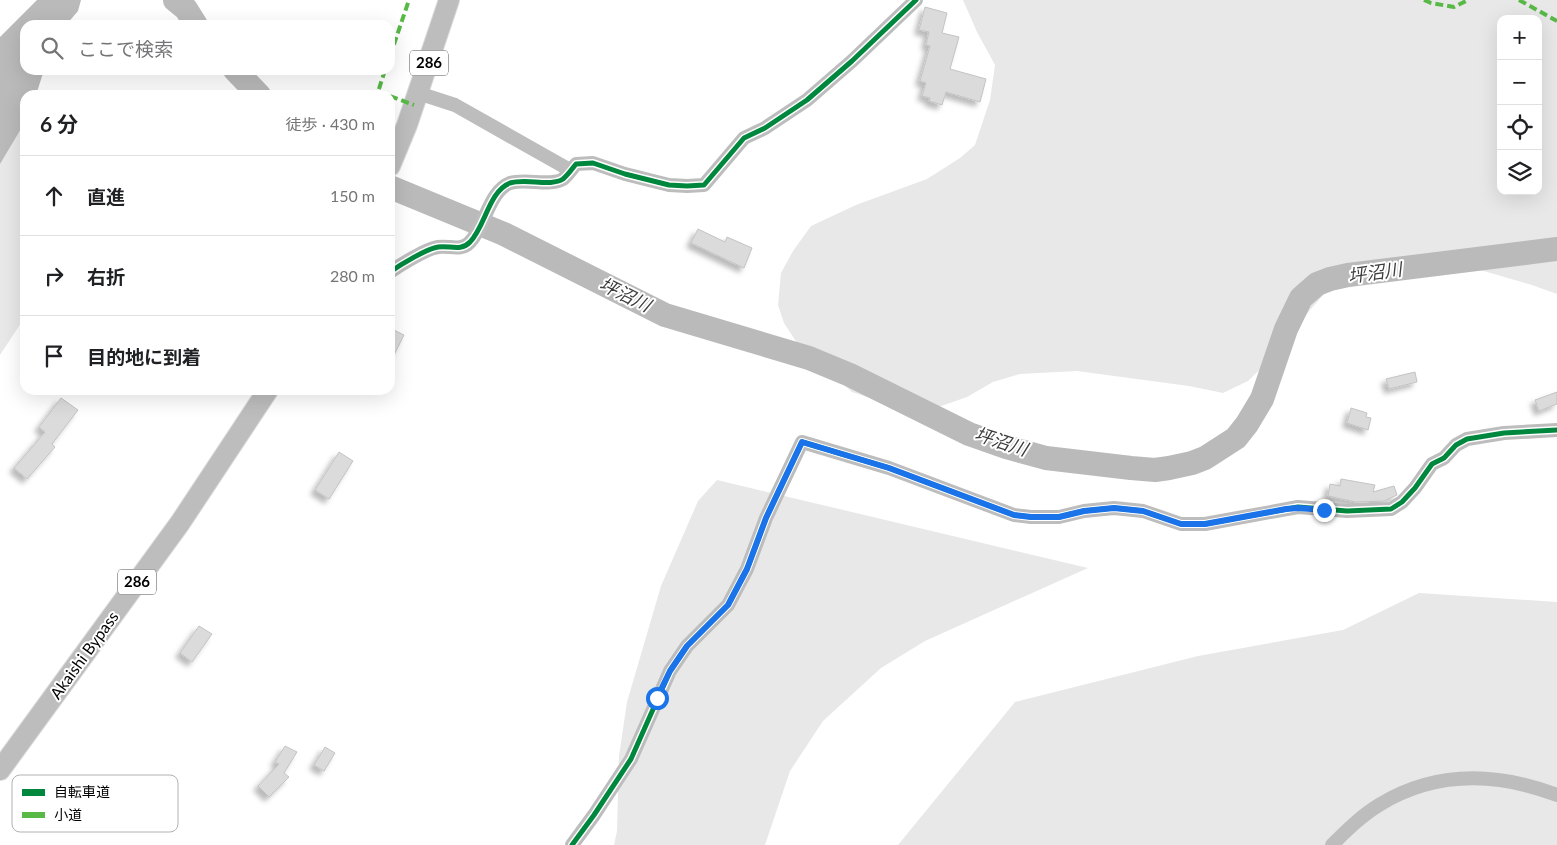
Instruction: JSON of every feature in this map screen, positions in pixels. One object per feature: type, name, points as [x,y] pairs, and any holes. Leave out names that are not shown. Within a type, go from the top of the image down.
[{"type":"highway","name":"286","points":[[395,154],[407,126],[449,0]]},
{"type":"highway","name":"Akaishi Bypass","points":[[0,770],[180,524],[265,395]]},
{"type":"street","points":[[395,269],[426,251],[438,247],[463,248],[471,242],[497,193],[509,184],[527,181],[553,182],[563,179],[576,164],[593,163],[625,174],[669,185],[704,185],[744,138],[765,128],[807,100],[852,62],[916,0]]},
{"type":"street","points":[[418,93],[455,105],[570,170]]},
{"type":"street","points":[[572,845],[631,759],[670,671],[687,646],[728,605],[747,569],[766,518],[802,442],[896,470],[1014,515],[1059,517],[1084,511],[1114,508],[1143,511],[1181,524],[1205,524],[1298,508],[1347,511],[1391,509],[1402,502],[1415,488],[1432,464],[1444,458],[1456,446],[1467,439],[1504,433],[1557,430]]},
{"type":"street","points":[[1332,845],[1362,818],[1384,802],[1411,790],[1446,781],[1475,777],[1502,780],[1534,786],[1557,795]]},
{"type":"shaded area","points":[[37,0],[81,0],[78,11],[70,20],[20,20],[20,75],[42,75],[38,90],[20,90],[20,130],[0,164],[0,37]]},
{"type":"shaded area","points":[[963,0],[1557,0],[1557,294],[1463,265],[1413,259],[1361,266],[1326,292],[1275,355],[1248,381],[1223,393],[1189,386],[1077,371],[1020,374],[993,382],[967,397],[927,411],[903,409],[852,392],[797,343],[784,323],[778,305],[781,273],[793,251],[811,226],[856,205],[927,179],[960,158],[975,145],[990,100],[995,65],[977,32]]},
{"type":"shaded area","points":[[0,57],[20,97],[20,325],[0,355]]},
{"type":"shaded area","points":[[717,480],[1088,568],[925,641],[881,668],[823,721],[790,771],[765,845],[614,845],[617,831],[619,756],[627,702],[661,586],[698,501]]},
{"type":"shaded area","points":[[1419,593],[1557,602],[1557,845],[898,845],[1015,702],[1198,656],[1343,630]]},
{"type":"building","points":[[925,7],[947,13],[942,33],[959,37],[950,69],[986,79],[980,102],[946,92],[942,105],[929,101],[930,98],[922,96],[926,83],[920,81],[930,46],[926,45],[929,32],[919,30]]},
{"type":"building","points":[[698,229],[725,242],[727,237],[752,248],[744,268],[691,243]]},
{"type":"building","points":[[395,330],[404,335],[395,353]]},
{"type":"building","points":[[1415,372],[1417,382],[1389,389],[1386,379]]},
{"type":"building","points":[[1557,392],[1557,404],[1539,411],[1535,400]]},
{"type":"building","points":[[61,398],[78,410],[52,444],[55,447],[27,479],[14,468],[45,432],[39,427]]},
{"type":"building","points":[[1351,408],[1367,413],[1366,417],[1371,418],[1368,430],[1347,423]]},
{"type":"building","points":[[339,452],[353,461],[329,499],[315,490]]},
{"type":"building","points":[[1341,479],[1375,485],[1373,492],[1394,486],[1397,495],[1384,501],[1356,502],[1328,496],[1330,484],[1340,486]]},
{"type":"building","points":[[199,626],[212,634],[192,662],[180,653]]},
{"type":"building","points":[[285,746],[297,752],[284,773],[289,777],[269,797],[258,786],[279,764],[275,762]]},
{"type":"building","points":[[325,747],[335,753],[324,771],[314,765]]},
{"type":"waterway","name":"坪沼川","points":[[175,0],[186,9],[193,20]]},
{"type":"waterway","name":"坪沼川","points":[[240,75],[254,90]]},
{"type":"waterway","name":"坪沼川","points":[[395,189],[504,234],[665,315],[809,358],[850,375],[969,434],[1046,458],[1155,470],[1192,463],[1205,458],[1236,438],[1262,399],[1286,329],[1301,298],[1317,284],[1348,275],[1557,249]]},
{"type":"marked path","points":[[395,41],[409,0]]},
{"type":"marked path","points":[[1424,0],[1454,7],[1468,0]]},
{"type":"marked path","points":[[1519,0],[1557,21]]},
{"type":"marked path","points":[[379,90],[383,75]]},
{"type":"marked path","points":[[395,98],[414,105]]},
{"type":"cycle path","points":[[395,269],[433,248],[463,247],[470,242],[480,228],[492,201],[503,187],[510,183],[523,181],[558,181],[563,179],[576,164],[593,163],[625,174],[669,185],[704,185],[744,138],[765,128],[807,100],[852,61],[916,0]]},
{"type":"cycle path","points":[[572,845],[631,759],[670,671],[687,646],[728,605],[747,569],[766,518],[802,442],[889,468],[1014,515],[1059,517],[1084,511],[1114,508],[1143,511],[1181,524],[1205,524],[1298,507],[1347,511],[1391,509],[1402,502],[1415,488],[1432,464],[1444,458],[1456,445],[1467,439],[1504,433],[1557,430]]},
{"type":"route","points":[[657,698],[670,671],[687,646],[728,605],[747,569],[766,518],[802,442],[927,481],[940,488],[1014,515],[1059,517],[1084,511],[1114,508],[1143,511],[1181,524],[1205,524],[1286,509],[1324,510]]}]
